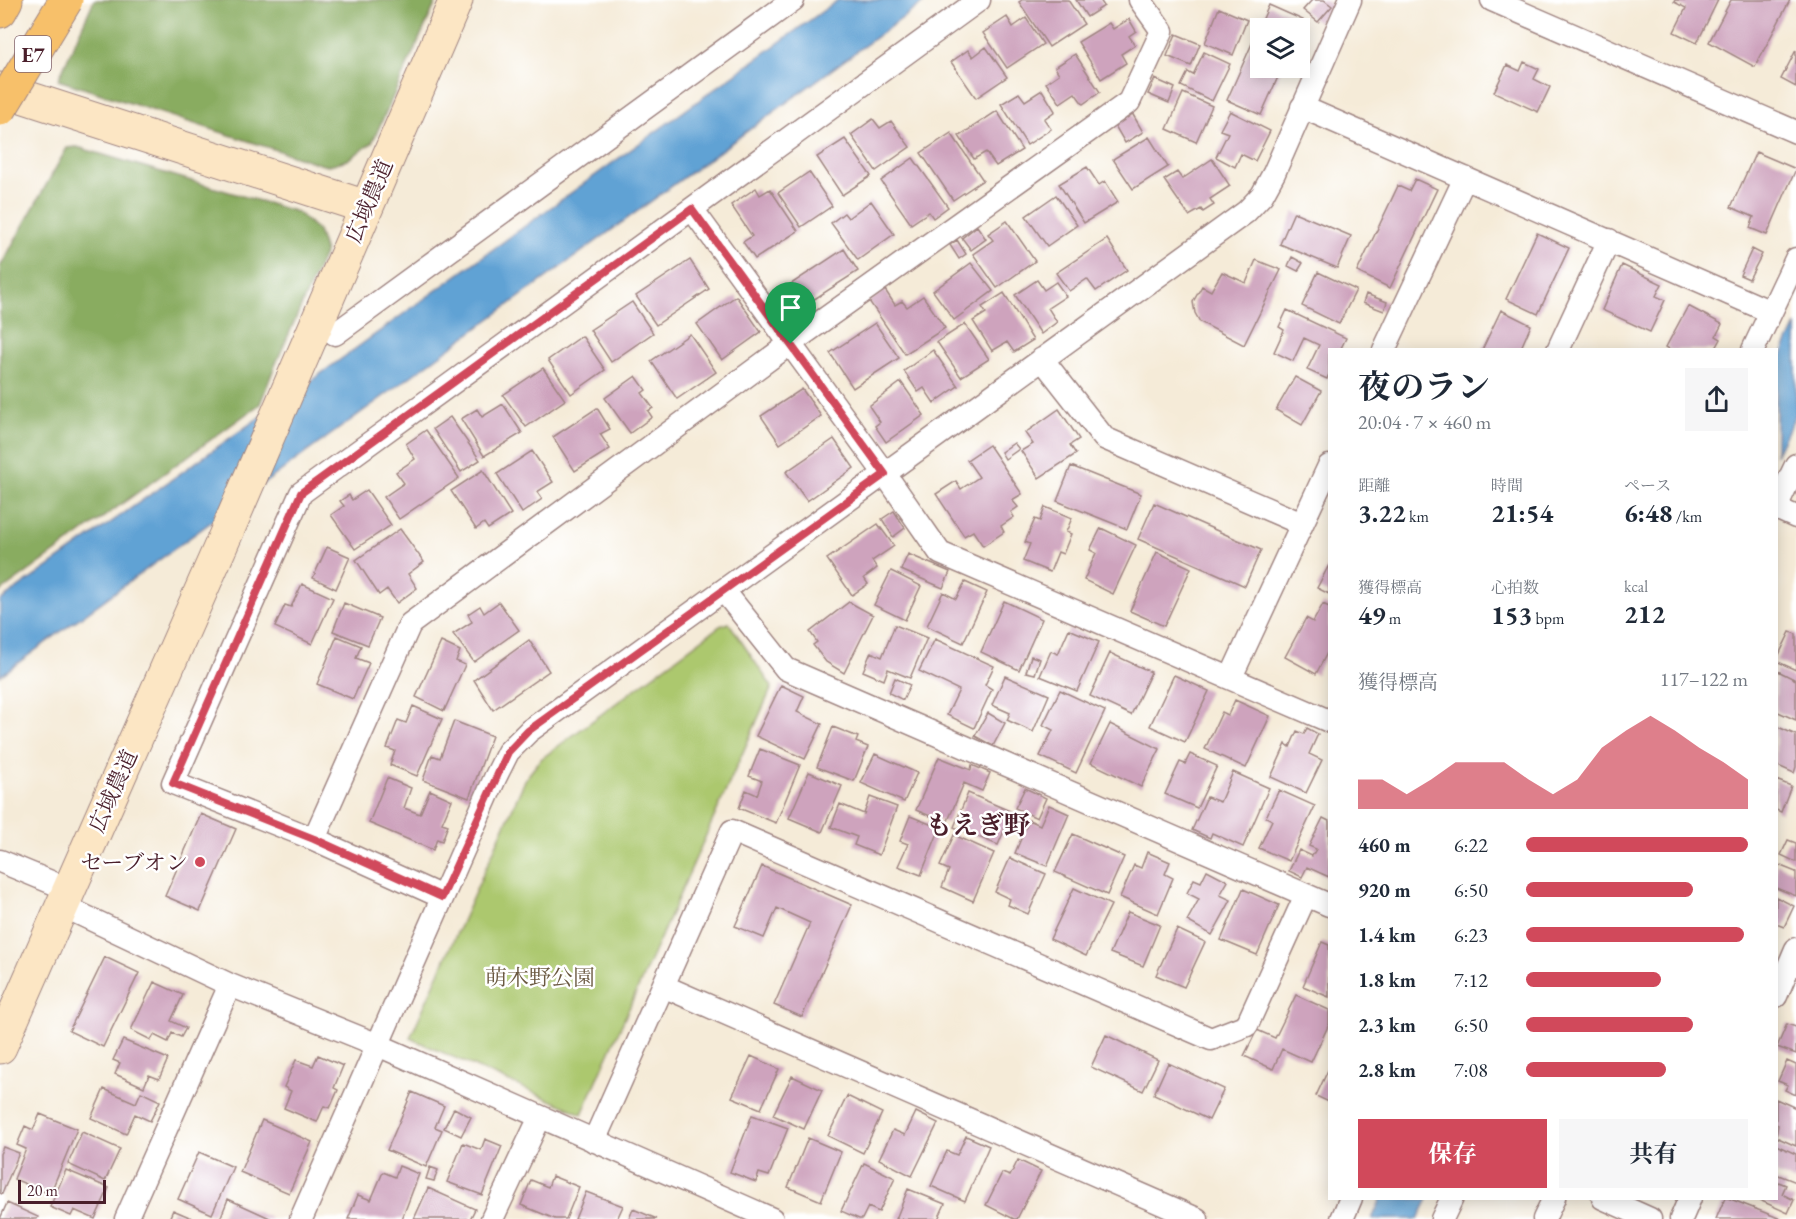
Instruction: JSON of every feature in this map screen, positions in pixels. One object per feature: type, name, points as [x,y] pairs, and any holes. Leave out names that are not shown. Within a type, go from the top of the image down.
[{"type":"highway","name":"E7","points":[[0,11],[6,0]]},
{"type":"highway","name":"E7","points":[[0,109],[66,0]]},
{"type":"street","name":"広域農道","points":[[0,1047],[226,534],[456,0]]},
{"type":"street","points":[[335,334],[793,0]]},
{"type":"street","points":[[442,897],[314,839],[173,783],[301,493],[979,0]]},
{"type":"street","points":[[314,839],[410,624],[791,344],[1130,102],[1162,31],[1140,0]]},
{"type":"street","points":[[301,1219],[508,752],[528,731],[1246,212],[1262,195],[1274,173],[1350,0]]},
{"type":"street","points":[[1492,0],[1796,132]]},
{"type":"street","points":[[0,89],[366,207]]},
{"type":"street","points":[[1302,107],[1771,312]]},
{"type":"street","points":[[1385,348],[1465,178]]},
{"type":"street","points":[[692,209],[940,553],[1328,721]]},
{"type":"street","points":[[1559,348],[1609,240]]},
{"type":"street","points":[[1754,348],[1796,259]]},
{"type":"street","points":[[1042,359],[1104,438],[1302,524]]},
{"type":"street","points":[[1778,503],[1796,465]]},
{"type":"street","points":[[1231,677],[1328,468]]},
{"type":"street","points":[[1778,508],[1796,517]]},
{"type":"street","points":[[724,591],[786,669],[1328,905]]},
{"type":"street","points":[[594,1141],[732,831],[1211,1039],[1247,1025],[1306,895]]},
{"type":"street","points":[[0,861],[230,985],[378,1045],[772,1219]]},
{"type":"street","points":[[1778,991],[1796,949]]},
{"type":"street","points":[[126,1219],[230,985]]},
{"type":"street","points":[[663,986],[1197,1219]]},
{"type":"street","points":[[492,1219],[540,1117]]},
{"type":"street","points":[[1342,1219],[1351,1200]]},
{"type":"street","points":[[1442,1219],[1451,1200]]},
{"type":"street","points":[[1544,1219],[1553,1200]]},
{"type":"street","points":[[1607,1200],[1650,1219]]},
{"type":"street","points":[[1681,1219],[1689,1200]]},
{"type":"green space","points":[[94,0],[437,0],[372,143],[347,160],[326,166],[58,80]]},
{"type":"green space","points":[[77,147],[297,212],[318,231],[325,252],[260,404],[0,592],[0,267],[67,148]]},
{"type":"green space","name":"萌木野公園","points":[[729,623],[772,687],[582,1114],[410,1038],[526,778],[541,759],[720,626]]},
{"type":"water","points":[[838,0],[927,0],[0,676],[0,601],[312,380]]},
{"type":"water","points":[[1796,325],[1796,414],[1778,451],[1778,363]]},
{"type":"water","points":[[1380,1200],[1428,1200],[1418,1219],[1372,1219]]},
{"type":"building","points":[[1022,0],[1068,0],[1084,24],[1049,47],[1019,2]]},
{"type":"building","points":[[1076,0],[1100,0],[1104,6],[1087,17]]},
{"type":"building","points":[[1312,0],[1324,0],[1332,6],[1318,22],[1303,10]]},
{"type":"building","points":[[1675,0],[1718,0],[1697,43],[1674,32],[1686,8],[1674,2]]},
{"type":"building","points":[[1731,0],[1790,0],[1755,67],[1709,42]]},
{"type":"building","points":[[1269,5],[1298,18],[1263,18]]},
{"type":"building","points":[[1219,8],[1247,20],[1233,55],[1205,43]]},
{"type":"building","points":[[1007,17],[1013,27],[1026,18],[1043,44],[1007,68],[983,33]]},
{"type":"building","points":[[1129,19],[1136,31],[1129,36],[1135,45],[1121,54],[1126,63],[1101,79],[1078,42],[1109,23],[1113,29]]},
{"type":"building","points":[[1176,34],[1200,44],[1191,66],[1167,56]]},
{"type":"building","points":[[986,47],[1007,77],[976,98],[951,62],[968,50],[973,57]]},
{"type":"building","points":[[1250,48],[1250,78],[1278,78],[1261,115],[1227,100]]},
{"type":"building","points":[[1796,50],[1796,87],[1781,79]]},
{"type":"building","points":[[1204,52],[1230,64],[1212,101],[1181,86],[1188,72],[1193,75]]},
{"type":"building","points":[[1075,54],[1100,92],[1083,104],[1075,93],[1060,103],[1046,83],[1059,74],[1055,67]]},
{"type":"building","points":[[1524,62],[1539,69],[1534,79],[1550,87],[1538,112],[1494,92],[1507,65],[1520,71]]},
{"type":"building","points":[[1155,79],[1175,88],[1169,103],[1148,94]]},
{"type":"building","points":[[1042,90],[1055,111],[1044,119],[1051,129],[1027,145],[1001,104],[1019,93],[1025,101]]},
{"type":"building","points":[[1183,93],[1212,106],[1196,142],[1167,129]]},
{"type":"building","points":[[997,111],[1022,150],[996,166],[986,152],[974,159],[959,136]]},
{"type":"building","points":[[1230,111],[1270,131],[1255,161],[1241,154],[1235,167],[1216,157],[1228,133],[1220,130]]},
{"type":"building","points":[[1132,113],[1143,132],[1125,143],[1114,124]]},
{"type":"building","points":[[873,119],[880,128],[891,121],[910,147],[876,171],[851,135]]},
{"type":"building","points":[[951,133],[983,180],[953,200],[921,153]]},
{"type":"building","points":[[1149,137],[1168,167],[1133,189],[1113,159]]},
{"type":"building","points":[[845,139],[871,176],[842,195],[817,157]]},
{"type":"building","points":[[1756,152],[1796,169],[1767,235],[1750,228],[1754,217],[1731,207]]},
{"type":"building","points":[[913,158],[948,207],[933,218],[929,212],[911,224],[881,181]]},
{"type":"building","points":[[1212,159],[1230,186],[1210,199],[1214,205],[1203,212],[1201,209],[1189,216],[1164,180],[1177,172],[1182,179]]},
{"type":"building","points":[[1087,167],[1099,185],[1105,181],[1118,202],[1084,223],[1059,184]]},
{"type":"building","points":[[809,172],[832,206],[801,227],[778,193]]},
{"type":"building","points":[[1415,179],[1437,189],[1390,288],[1357,272],[1398,186],[1409,191]]},
{"type":"building","points":[[756,188],[760,195],[770,189],[798,231],[755,259],[743,242],[752,236],[731,205]]},
{"type":"building","points":[[1056,195],[1077,225],[1047,246],[1026,216]]},
{"type":"building","points":[[871,201],[894,234],[858,260],[831,223],[844,213],[848,218]]},
{"type":"building","points":[[1294,212],[1351,236],[1337,268],[1280,244]]},
{"type":"building","points":[[1007,221],[1035,261],[997,288],[973,254],[993,240],[988,234]]},
{"type":"building","points":[[977,226],[986,239],[971,250],[962,238]]},
{"type":"building","points":[[1537,233],[1569,248],[1538,314],[1506,299]]},
{"type":"building","points":[[1107,239],[1127,270],[1096,291],[1087,279],[1069,291],[1056,273]]},
{"type":"building","points":[[957,240],[966,254],[959,259],[950,245]]},
{"type":"building","points":[[844,249],[858,271],[799,309],[785,288]]},
{"type":"building","points":[[1752,249],[1762,254],[1749,279],[1740,275]]},
{"type":"building","points":[[1292,257],[1303,263],[1298,271],[1288,266]]},
{"type":"building","points":[[690,260],[709,289],[656,325],[636,296]]},
{"type":"building","points":[[1256,260],[1281,270],[1244,345],[1200,322],[1193,302],[1202,286],[1211,291],[1222,272],[1246,283]]},
{"type":"building","points":[[971,263],[993,291],[954,320],[933,291]]},
{"type":"building","points":[[1622,265],[1662,284],[1656,296],[1665,300],[1650,332],[1602,310]]},
{"type":"building","points":[[1318,272],[1356,290],[1339,324],[1302,306]]},
{"type":"building","points":[[1037,280],[1044,290],[1056,282],[1066,296],[1048,308],[1057,322],[1041,334],[1015,295]]},
{"type":"building","points":[[885,290],[895,305],[902,301],[907,307],[923,296],[945,328],[905,354],[869,301]]},
{"type":"building","points":[[1004,293],[1033,340],[1014,352],[1007,342],[992,351],[973,321],[986,313],[982,307]]},
{"type":"building","points":[[1366,294],[1387,302],[1384,311],[1363,303]]},
{"type":"building","points":[[736,296],[761,332],[722,360],[697,324]]},
{"type":"building","points":[[632,302],[653,333],[611,362],[590,330]]},
{"type":"building","points":[[1688,306],[1722,324],[1716,336],[1721,339],[1716,348],[1666,347]]},
{"type":"building","points":[[1287,310],[1346,338],[1341,348],[1328,348],[1327,379],[1307,370],[1319,345],[1304,338],[1293,361],[1274,352],[1284,330],[1279,327]]},
{"type":"building","points":[[1501,310],[1531,325],[1521,348],[1483,348]]},
{"type":"building","points":[[875,323],[899,358],[853,388],[830,353]]},
{"type":"building","points":[[965,324],[989,359],[961,377],[937,342]]},
{"type":"building","points":[[690,334],[716,372],[677,399],[651,361]]},
{"type":"building","points":[[582,336],[605,370],[571,394],[548,360]]},
{"type":"building","points":[[933,350],[958,386],[934,403],[924,388],[918,392],[904,371]]},
{"type":"building","points":[[543,368],[565,400],[526,427],[503,395]]},
{"type":"building","points":[[636,376],[646,390],[642,393],[653,408],[648,411],[652,417],[630,433],[605,398]]},
{"type":"building","points":[[1295,377],[1321,391],[1302,425],[1276,410]]},
{"type":"building","points":[[901,382],[924,415],[886,442],[875,426],[880,422],[869,406]]},
{"type":"building","points":[[802,389],[821,416],[780,444],[761,416]]},
{"type":"building","points":[[503,404],[522,433],[484,456],[461,419],[477,409],[482,417]]},
{"type":"building","points":[[597,408],[610,429],[600,434],[610,449],[575,471],[553,437]]},
{"type":"building","points":[[1059,409],[1079,439],[1070,445],[1076,454],[1039,478],[1021,451],[1033,444],[1025,433]]},
{"type":"building","points":[[450,417],[480,460],[461,472],[433,429]]},
{"type":"building","points":[[426,430],[459,478],[399,519],[384,497],[404,483],[396,472],[415,459],[406,444]]},
{"type":"building","points":[[834,439],[854,468],[807,501],[786,472]]},
{"type":"building","points":[[1014,443],[1019,449],[1005,459],[1001,452]]},
{"type":"building","points":[[989,445],[1022,494],[1012,500],[1018,507],[1011,512],[1014,517],[1001,526],[1004,532],[983,546],[973,531],[964,536],[936,494],[956,481],[961,489],[979,477],[967,460]]},
{"type":"building","points":[[532,451],[553,482],[537,492],[542,499],[522,513],[497,474]]},
{"type":"building","points":[[1071,466],[1141,494],[1127,529],[1057,501]]},
{"type":"building","points":[[483,470],[511,514],[488,529],[484,523],[476,529],[451,491]]},
{"type":"building","points":[[367,490],[391,525],[355,549],[331,515],[344,506],[340,501],[349,495],[352,500]]},
{"type":"building","points":[[1154,503],[1261,550],[1245,586],[1138,539]]},
{"type":"building","points":[[1045,507],[1072,518],[1066,532],[1071,534],[1063,554],[1058,552],[1050,572],[1023,561],[1030,544],[1025,542],[1035,519],[1040,521]]},
{"type":"building","points":[[894,511],[905,528],[893,537],[882,519]]},
{"type":"building","points":[[878,524],[894,546],[872,561],[877,568],[864,578],[868,584],[852,595],[827,559]]},
{"type":"building","points":[[1101,528],[1136,545],[1113,594],[1084,580],[1096,553],[1090,550]]},
{"type":"building","points":[[400,529],[424,562],[408,574],[417,588],[397,603],[387,589],[379,595],[356,560]]},
{"type":"building","points":[[327,547],[350,557],[336,589],[313,578]]},
{"type":"building","points":[[1157,552],[1191,568],[1164,626],[1130,611]]},
{"type":"building","points":[[908,554],[950,572],[943,588],[901,570]]},
{"type":"building","points":[[1328,567],[1328,594],[1317,588]]},
{"type":"building","points":[[891,571],[921,586],[905,620],[874,605]]},
{"type":"building","points":[[965,582],[987,592],[963,643],[927,626],[943,592],[956,599]]},
{"type":"building","points":[[302,584],[333,598],[312,644],[275,627],[285,605],[291,607]]},
{"type":"building","points":[[1004,601],[1042,619],[1019,670],[981,652]]},
{"type":"building","points":[[499,602],[519,630],[474,662],[453,634],[472,622],[468,614],[480,606],[484,613]]},
{"type":"building","points":[[849,602],[873,615],[844,673],[826,662],[813,645],[817,642],[810,632]]},
{"type":"building","points":[[344,603],[380,618],[368,645],[333,631]]},
{"type":"building","points":[[1323,604],[1328,606],[1328,651],[1316,674],[1285,657],[1306,618],[1313,622]]},
{"type":"building","points":[[895,625],[927,638],[910,678],[888,669],[884,680],[863,671],[871,652],[882,657]]},
{"type":"building","points":[[1069,629],[1099,642],[1077,691],[1040,676],[1051,651],[1058,654]]},
{"type":"building","points":[[1790,632],[1796,634],[1796,670],[1778,662],[1778,657]]},
{"type":"building","points":[[337,636],[361,646],[356,658],[369,663],[353,699],[317,684]]},
{"type":"building","points":[[935,639],[994,666],[985,685],[992,689],[974,728],[947,715],[959,690],[919,671]]},
{"type":"building","points":[[529,640],[549,671],[493,710],[474,680]]},
{"type":"building","points":[[441,642],[460,651],[456,661],[465,665],[444,711],[416,697]]},
{"type":"building","points":[[1110,653],[1151,672],[1131,715],[1090,696]]},
{"type":"building","points":[[1031,656],[1040,659],[1035,674],[1026,672]]},
{"type":"building","points":[[1778,671],[1796,680],[1796,720],[1778,712]]},
{"type":"building","points":[[1174,675],[1209,691],[1185,742],[1150,726]]},
{"type":"building","points":[[1005,676],[1049,695],[1033,732],[1007,720],[1010,713],[992,705]]},
{"type":"building","points":[[895,678],[910,685],[903,700],[889,693]]},
{"type":"building","points":[[781,685],[804,696],[797,712],[822,724],[805,759],[756,736]]},
{"type":"building","points":[[1060,690],[1105,711],[1076,773],[1040,756],[1053,730],[1043,725]]},
{"type":"building","points":[[1235,700],[1270,716],[1246,768],[1205,749],[1222,712],[1228,715]]},
{"type":"building","points":[[413,706],[442,719],[417,776],[390,765],[395,751],[387,748],[398,720],[406,723]]},
{"type":"building","points":[[988,713],[1005,723],[993,746],[975,736]]},
{"type":"building","points":[[454,721],[492,736],[469,798],[423,780],[432,755],[440,758]]},
{"type":"building","points":[[1110,724],[1160,749],[1141,787],[1091,763]]},
{"type":"building","points":[[833,727],[858,737],[856,742],[868,747],[854,781],[817,767]]},
{"type":"building","points":[[1778,727],[1796,735],[1794,773],[1778,766]]},
{"type":"building","points":[[1307,728],[1318,734],[1309,754],[1322,760],[1306,793],[1271,777],[1286,744],[1290,747],[1297,731],[1304,734]]},
{"type":"building","points":[[760,749],[800,765],[776,823],[739,808],[746,790],[757,795],[762,781],[749,776]]},
{"type":"building","points":[[875,754],[917,773],[904,802],[861,783]]},
{"type":"building","points":[[1190,754],[1217,766],[1197,808],[1165,794],[1180,762],[1185,764]]},
{"type":"building","points":[[939,757],[971,770],[972,765],[990,773],[982,791],[964,783],[947,823],[916,810]]},
{"type":"building","points":[[809,772],[842,786],[822,832],[789,818]]},
{"type":"building","points":[[1233,772],[1269,788],[1243,847],[1212,833],[1210,838],[1192,830],[1207,797],[1220,802]]},
{"type":"building","points":[[387,778],[411,788],[404,808],[420,814],[430,790],[452,800],[442,823],[448,825],[442,841],[437,839],[433,850],[369,823]]},
{"type":"building","points":[[1778,781],[1791,786],[1781,812],[1778,811]]},
{"type":"building","points":[[1025,788],[1046,798],[1037,818],[1015,808]]},
{"type":"building","points":[[1279,790],[1315,806],[1289,861],[1259,848],[1272,820],[1266,817]]},
{"type":"building","points":[[968,793],[1012,812],[998,845],[954,827]]},
{"type":"building","points":[[870,797],[897,807],[879,855],[854,845],[857,837],[831,827],[840,804],[864,814]]},
{"type":"building","points":[[1049,805],[1069,814],[1047,866],[1015,853],[1029,820],[1040,825]]},
{"type":"building","name":"セーブオン","points":[[201,814],[236,829],[200,911],[165,896]]},
{"type":"building","points":[[910,816],[940,828],[921,875],[898,866],[908,844],[900,841]]},
{"type":"building","points":[[1323,818],[1328,820],[1328,877],[1307,867],[1302,877],[1289,871],[1299,850],[1312,856],[1316,849],[1309,846]]},
{"type":"building","points":[[1073,834],[1124,857],[1107,895],[1055,872]]},
{"type":"building","points":[[954,835],[994,853],[973,901],[942,887],[949,870],[940,866]]},
{"type":"building","points":[[1788,840],[1796,843],[1796,862],[1781,855]]},
{"type":"building","points":[[1147,852],[1170,862],[1165,874],[1173,878],[1158,914],[1120,897],[1134,865],[1141,868]]},
{"type":"building","points":[[1010,858],[1046,874],[1028,914],[1008,905],[1010,899],[995,892]]},
{"type":"building","points":[[1778,865],[1796,872],[1796,896],[1778,889]]},
{"type":"building","points":[[762,866],[852,905],[802,1017],[774,1005],[810,923],[777,908],[764,938],[735,926]]},
{"type":"building","points":[[1207,870],[1228,881],[1220,895],[1231,900],[1212,935],[1187,921],[1199,899],[1187,893],[1194,879],[1201,882]]},
{"type":"building","points":[[1074,888],[1111,905],[1086,956],[1050,939]]},
{"type":"building","points":[[1243,889],[1279,905],[1257,955],[1221,940]]},
{"type":"building","points":[[1778,898],[1794,906],[1784,927],[1778,925]]},
{"type":"building","points":[[1128,912],[1160,925],[1143,966],[1110,953]]},
{"type":"building","points":[[1177,929],[1205,942],[1184,987],[1156,975]]},
{"type":"building","points":[[1322,942],[1328,945],[1328,997],[1303,986]]},
{"type":"building","points":[[105,957],[139,973],[103,1047],[69,1031]]},
{"type":"building","points":[[154,982],[183,995],[171,1021],[186,1028],[181,1037],[172,1033],[168,1042],[154,1035],[151,1040],[131,1030]]},
{"type":"building","points":[[1296,995],[1328,1010],[1328,1026],[1311,1062],[1282,1049],[1273,1069],[1244,1056],[1257,1030],[1275,1038]]},
{"type":"building","points":[[1787,1024],[1796,1027],[1796,1054],[1778,1047]]},
{"type":"building","points":[[1106,1035],[1158,1060],[1143,1091],[1091,1067]]},
{"type":"building","points":[[123,1040],[168,1059],[159,1079],[149,1075],[144,1087],[115,1074],[120,1063],[113,1060]]},
{"type":"building","points":[[318,1055],[343,1066],[334,1088],[338,1090],[330,1108],[324,1106],[317,1122],[284,1108],[291,1091],[284,1087],[296,1060],[313,1066]]},
{"type":"building","points":[[751,1056],[779,1069],[761,1109],[732,1097]]},
{"type":"building","points":[[1787,1061],[1796,1065],[1796,1095],[1785,1090],[1788,1085],[1778,1081]]},
{"type":"building","points":[[1168,1063],[1224,1089],[1209,1120],[1154,1094]]},
{"type":"building","points":[[1328,1070],[1328,1102],[1316,1096]]},
{"type":"building","points":[[792,1076],[822,1090],[804,1129],[773,1115]]},
{"type":"building","points":[[104,1089],[136,1103],[141,1092],[160,1101],[150,1121],[135,1114],[126,1134],[91,1118]]},
{"type":"building","points":[[412,1092],[444,1106],[435,1127],[442,1130],[426,1167],[387,1150]]},
{"type":"building","points":[[847,1096],[882,1113],[863,1153],[828,1136]]},
{"type":"building","points":[[1778,1100],[1796,1108],[1796,1146],[1778,1138]]},
{"type":"building","points":[[454,1108],[471,1117],[461,1136],[444,1128]]},
{"type":"building","points":[[916,1112],[938,1123],[912,1176],[879,1159],[893,1130],[905,1135]]},
{"type":"building","points":[[40,1114],[77,1129],[50,1194],[14,1179],[26,1149],[17,1145],[25,1126],[33,1130]]},
{"type":"building","points":[[752,1115],[788,1128],[769,1176],[759,1173],[756,1182],[730,1172]]},
{"type":"building","points":[[262,1120],[312,1142],[289,1193],[240,1172]]},
{"type":"building","points":[[82,1132],[120,1149],[105,1181],[68,1164]]},
{"type":"building","points":[[966,1136],[989,1146],[965,1201],[931,1186],[947,1151],[957,1155]]},
{"type":"building","points":[[808,1138],[841,1152],[821,1201],[788,1187]]},
{"type":"building","points":[[485,1139],[502,1146],[482,1195],[447,1182],[463,1143],[481,1150]]},
{"type":"building","points":[[1778,1146],[1796,1154],[1796,1182],[1778,1175]]},
{"type":"building","points":[[3,1147],[19,1153],[2,1194],[0,1193],[0,1154]]},
{"type":"building","points":[[199,1152],[233,1167],[212,1214],[178,1199]]},
{"type":"building","points":[[1018,1160],[1041,1171],[1017,1219],[1014,1219],[986,1205],[1002,1173],[1010,1176]]},
{"type":"building","points":[[864,1163],[895,1178],[879,1212],[868,1207],[862,1219],[859,1219],[841,1211]]},
{"type":"building","points":[[399,1166],[419,1174],[402,1219],[348,1219],[358,1195],[371,1200],[383,1172],[395,1177]]},
{"type":"building","points":[[430,1167],[438,1170],[434,1181],[426,1179]]},
{"type":"building","points":[[66,1170],[109,1188],[95,1219],[74,1210],[71,1216],[50,1207]]},
{"type":"building","points":[[552,1176],[579,1187],[566,1219],[555,1219],[521,1205],[531,1180],[548,1187]]},
{"type":"building","points":[[1778,1182],[1786,1185],[1782,1194],[1794,1200],[1788,1213],[1759,1200],[1778,1200]]},
{"type":"building","points":[[428,1188],[475,1209],[470,1219],[414,1219]]},
{"type":"building","points":[[908,1189],[945,1204],[938,1219],[896,1219]]},
{"type":"building","points":[[586,1192],[623,1206],[617,1219],[575,1219]]},
{"type":"building","points":[[228,1199],[272,1219],[220,1219]]},
{"type":"building","points":[[1724,1200],[1733,1200],[1781,1219],[1716,1219]]},
{"type":"building","points":[[7,1203],[38,1217],[37,1219],[0,1219]]},
{"type":"building","points":[[633,1209],[657,1219],[629,1219]]},
{"type":"building","points":[[173,1210],[194,1219],[169,1219]]},
{"type":"place","name":"セーブオン","points":[[200,862]]},
{"type":"district","name":"もえぎ野","points":[[978,825]]},
{"type":"route","points":[[692,209],[791,344],[885,474],[528,731],[508,752],[442,897],[314,839],[173,783],[301,493],[692,209]]}]
